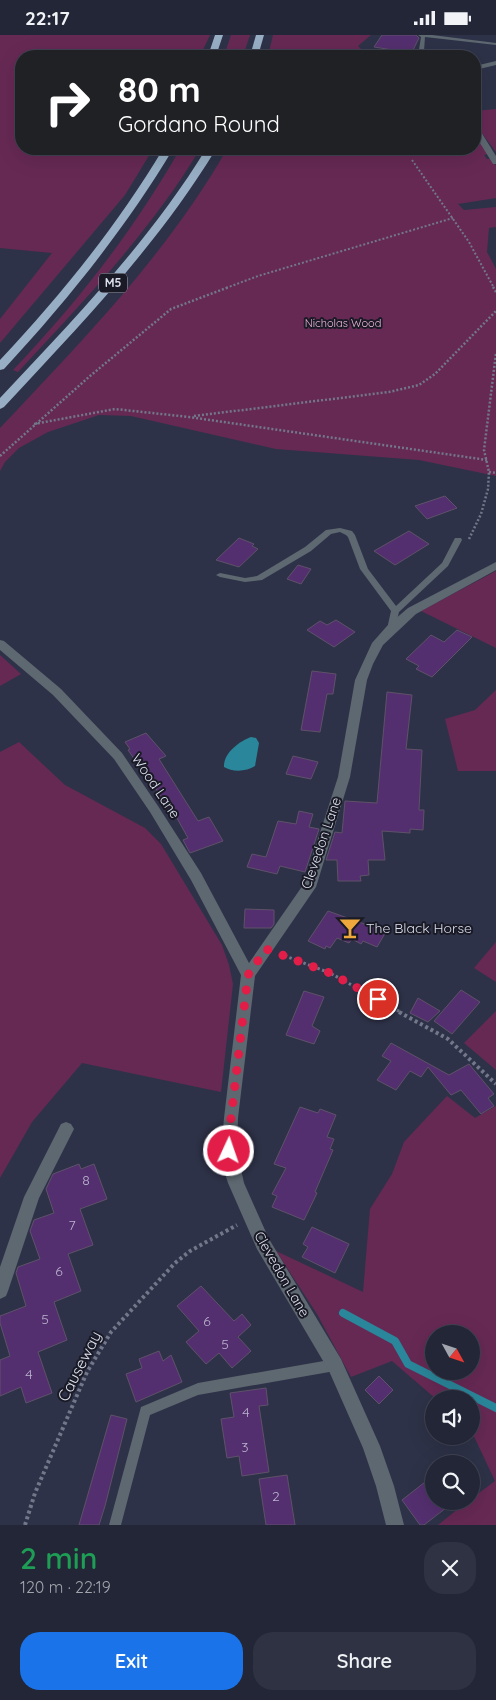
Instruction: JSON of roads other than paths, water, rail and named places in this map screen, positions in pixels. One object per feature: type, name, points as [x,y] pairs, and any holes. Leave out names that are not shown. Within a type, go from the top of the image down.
[{"type":"highway","points":[[214,50],[219,35]]},
{"type":"highway","points":[[256,50],[260,35]]},
{"type":"highway","name":"M5","points":[[0,367],[91,264],[134,203],[164,155]]},
{"type":"highway","name":"M5","points":[[0,405],[56,347],[120,275],[176,203],[207,155]]},
{"type":"street","points":[[481,67],[496,63]]},
{"type":"street","points":[[481,138],[496,162]]},
{"type":"street","name":"Clevedon Lane","points":[[395,1525],[385,1486],[371,1446],[335,1365],[263,1244],[233,1175],[229,1151],[231,1118],[248,975],[309,887],[344,777],[361,680],[378,643],[412,611],[496,565]]},
{"type":"street","name":"Wood Lane","points":[[0,645],[57,692],[118,756],[154,809],[196,877],[248,975]]},
{"type":"street","points":[[0,1291],[32,1197],[66,1129]]},
{"type":"lane","points":[[422,50],[421,35],[496,44]]},
{"type":"lane","points":[[220,575],[245,580],[259,578],[300,555],[329,532],[340,530],[349,533],[352,537],[364,569],[395,611]]},
{"type":"lane","points":[[391,629],[395,611],[445,564],[458,540]]},
{"type":"lane","points":[[115,1525],[145,1411],[198,1389],[335,1365]]},
{"type":"water","points":[[251,737],[256,738],[259,743],[255,766],[239,771],[224,767],[224,762],[229,752],[242,741]]},
{"type":"waterway","points":[[343,1313],[395,1341],[408,1364],[496,1408]]},
{"type":"place","name":"The Black Horse","points":[[350,928]]},
{"type":"park label","name":"Nicholas Wood","points":[[343,323]]}]
